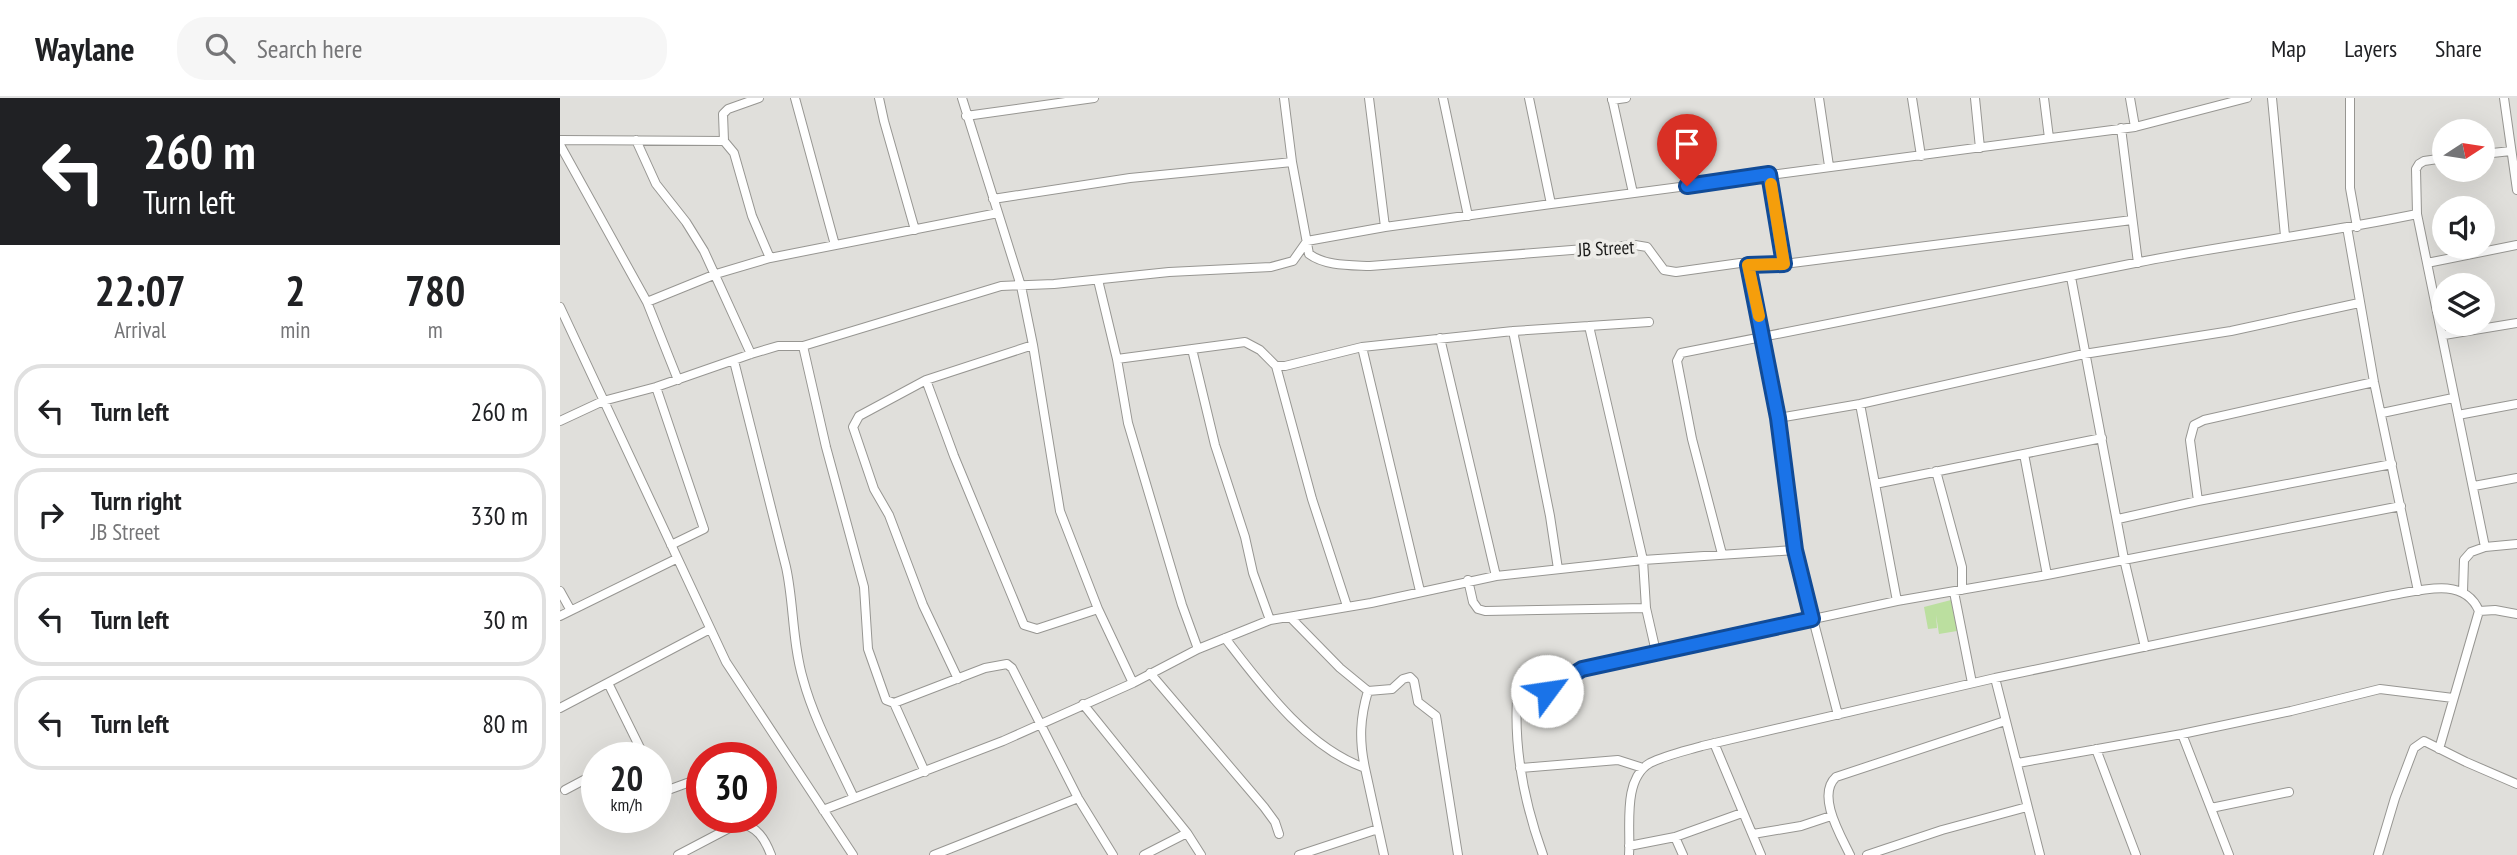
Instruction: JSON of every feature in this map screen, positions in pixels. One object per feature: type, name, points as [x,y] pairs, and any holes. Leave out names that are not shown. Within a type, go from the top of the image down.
[{"type":"street","points":[[759,98],[728,109],[723,114],[724,142],[734,153],[752,216],[770,258]]},
{"type":"street","points":[[794,98],[835,245]]},
{"type":"street","points":[[879,98],[915,230]]},
{"type":"street","points":[[961,98],[1021,286],[1060,511],[1098,609],[1133,683]]},
{"type":"street","points":[[966,116],[1094,98]]},
{"type":"street","points":[[1284,98],[1292,162],[1307,241]]},
{"type":"street","points":[[1369,98],[1385,227]]},
{"type":"street","points":[[1443,98],[1468,216]]},
{"type":"street","points":[[1529,98],[1551,204]]},
{"type":"street","points":[[1626,98],[1612,99],[1633,193]]},
{"type":"street","points":[[1819,98],[1829,166]]},
{"type":"street","points":[[1912,98],[1921,156]]},
{"type":"street","points":[[1975,98],[1980,148]]},
{"type":"street","points":[[2044,98],[2049,138]]},
{"type":"street","points":[[2130,98],[2135,127]]},
{"type":"street","points":[[560,421],[603,401],[656,387],[751,354],[778,346],[803,346],[1001,286],[1170,272],[1271,267],[1293,261],[1307,241],[1385,227],[2135,127],[2247,98]]},
{"type":"street","points":[[2272,98],[2285,236]]},
{"type":"street","points":[[2350,98],[2350,188],[2357,227]]},
{"type":"street","points":[[2504,98],[2517,190]]},
{"type":"street","points":[[2121,128],[2138,262]]},
{"type":"street","points":[[636,140],[656,184],[691,228],[716,274],[751,354]]},
{"type":"street","points":[[678,380],[647,302],[560,142],[724,142]]},
{"type":"street","points":[[2496,153],[2511,151]]},
{"type":"street","points":[[2432,160],[2424,161],[2416,169],[2417,214],[2432,284]]},
{"type":"street","points":[[993,200],[1130,178],[1292,162]]},
{"type":"street","points":[[1769,174],[1784,264]]},
{"type":"street","points":[[647,302],[716,274],[770,258],[998,213]]},
{"type":"street","points":[[1722,554],[1692,439],[1677,362],[1681,353],[2138,262],[2285,236],[2357,227],[2417,214]]},
{"type":"street","name":"JB Street","points":[[1307,241],[1309,254],[1318,260],[1370,267],[1635,245],[1647,247],[1664,270],[1676,272],[1740,263],[1784,264],[2132,220]]},
{"type":"street","points":[[2347,227],[2374,382],[2418,591]]},
{"type":"street","points":[[2427,263],[2517,245]]},
{"type":"street","points":[[1748,265],[1778,418],[1795,550],[1838,715]]},
{"type":"street","points":[[2071,277],[2124,559],[2145,647]]},
{"type":"street","points":[[1098,280],[1117,359],[1128,423],[1182,605],[1198,649]]},
{"type":"street","points":[[1778,418],[1860,404],[2084,354],[2231,331],[2360,303]]},
{"type":"street","points":[[560,307],[564,328],[603,401],[676,559],[740,686],[853,855]]},
{"type":"street","points":[[1276,366],[1362,347],[1513,331],[1649,322]]},
{"type":"street","points":[[2495,327],[2517,323]]},
{"type":"street","points":[[1589,326],[1643,560],[1646,608],[1656,652]]},
{"type":"street","points":[[1513,331],[1558,569]]},
{"type":"street","points":[[2444,336],[2453,398],[2485,547]]},
{"type":"street","points":[[1440,338],[1496,576]]},
{"type":"street","points":[[1117,359],[1245,342],[1260,350],[1276,366],[1308,486],[1347,606]]},
{"type":"street","points":[[958,679],[923,605],[889,515],[874,489],[853,427],[859,416],[926,380],[1033,345]]},
{"type":"street","points":[[803,346],[826,447],[864,587],[868,649],[886,700],[894,703],[985,668],[1007,664],[1013,668],[1078,798],[1113,855]]},
{"type":"street","points":[[1362,347],[1420,591]]},
{"type":"street","points":[[1192,349],[1215,446],[1270,620]]},
{"type":"street","points":[[734,361],[788,576],[802,678],[854,798]]},
{"type":"street","points":[[926,380],[954,456],[1024,625],[1037,629],[1098,609]]},
{"type":"street","points":[[2198,501],[2190,440],[2194,425],[2204,420],[2374,382]]},
{"type":"street","points":[[656,387],[704,529],[671,545]]},
{"type":"street","points":[[2382,413],[2453,398]]},
{"type":"street","points":[[1860,404],[1898,601]]},
{"type":"street","points":[[2458,415],[2517,404]]},
{"type":"street","points":[[1875,484],[2102,438]]},
{"type":"street","points":[[2024,454],[2047,575]]},
{"type":"street","points":[[2118,519],[2392,464]]},
{"type":"street","points":[[1936,471],[1962,567],[1958,591],[1972,683]]},
{"type":"street","points":[[2474,486],[2517,478]]},
{"type":"street","points":[[1543,855],[1534,832],[1520,768],[1516,739],[1519,696],[1547,691],[1582,669],[1898,601],[2047,575],[2401,506]]},
{"type":"street","points":[[2463,592],[2463,560],[2471,552],[2485,547],[2517,544]]},
{"type":"street","points":[[823,810],[1041,725],[1133,683],[1198,649],[1270,620],[1371,603],[1496,576],[1643,560],[1795,550]]},
{"type":"street","points":[[560,616],[676,559]]},
{"type":"street","points":[[1468,580],[1473,602],[1478,609],[1485,611],[1646,608]]},
{"type":"street","points":[[1742,813],[1629,851],[1635,778],[1643,768],[1658,760],[1714,743],[1972,683],[2418,591],[2449,588],[2463,592],[2475,602],[2479,611],[2439,748]]},
{"type":"street","points":[[560,591],[570,610]]},
{"type":"street","points":[[2479,611],[2495,610],[2517,614]]},
{"type":"street","points":[[1290,617],[1340,668],[1368,691],[1392,690],[1403,679],[1410,677],[1414,681],[1418,702],[1436,716],[1458,855]]},
{"type":"street","points":[[560,708],[710,629]]},
{"type":"street","points":[[1225,638],[1285,712],[1331,751],[1348,762],[1365,768]]},
{"type":"street","points":[[1150,673],[1264,807],[1275,822],[1279,834]]},
{"type":"street","points":[[1995,678],[2040,855]]},
{"type":"street","points":[[608,682],[637,742]]},
{"type":"street","points":[[2018,763],[2182,734],[2380,689],[2453,698]]},
{"type":"street","points":[[1368,691],[1360,732],[1384,855]]},
{"type":"street","points":[[894,703],[926,772]]},
{"type":"street","points":[[1083,704],[1187,833],[1201,855]]},
{"type":"street","points":[[1850,855],[1831,816],[1831,781],[1836,777],[2005,721]]},
{"type":"street","points":[[2182,734],[2229,855]]},
{"type":"street","points":[[2378,855],[2395,797],[2414,748],[2424,741],[2517,784]]},
{"type":"street","points":[[1714,743],[1762,855]]},
{"type":"street","points":[[2096,749],[2136,855]]},
{"type":"street","points":[[1520,768],[1618,760],[1643,768]]},
{"type":"street","points":[[565,790],[581,782]]},
{"type":"street","points":[[2211,808],[2289,792]]},
{"type":"street","points":[[934,855],[1078,798]]},
{"type":"street","points":[[1867,855],[1942,830],[2028,807]]},
{"type":"street","points":[[1753,834],[1801,826],[1831,816]]},
{"type":"street","points":[[1298,855],[1378,829]]},
{"type":"street","points":[[680,855],[716,833]]},
{"type":"street","points":[[760,833],[771,855]]},
{"type":"street","points":[[1144,855],[1187,833]]},
{"type":"street","points":[[1675,837],[1683,855]]},
{"type":"green space","points":[[1951,600],[1957,631],[1939,634],[1936,615],[1937,628],[1928,629],[1924,607]]},
{"type":"slow traffic","points":[[1759,316],[1748,265],[1784,264],[1771,184]]},
{"type":"route","points":[[1547,691],[1582,669],[1812,619],[1795,550],[1778,418],[1748,265],[1784,264],[1769,174],[1687,186]]}]
